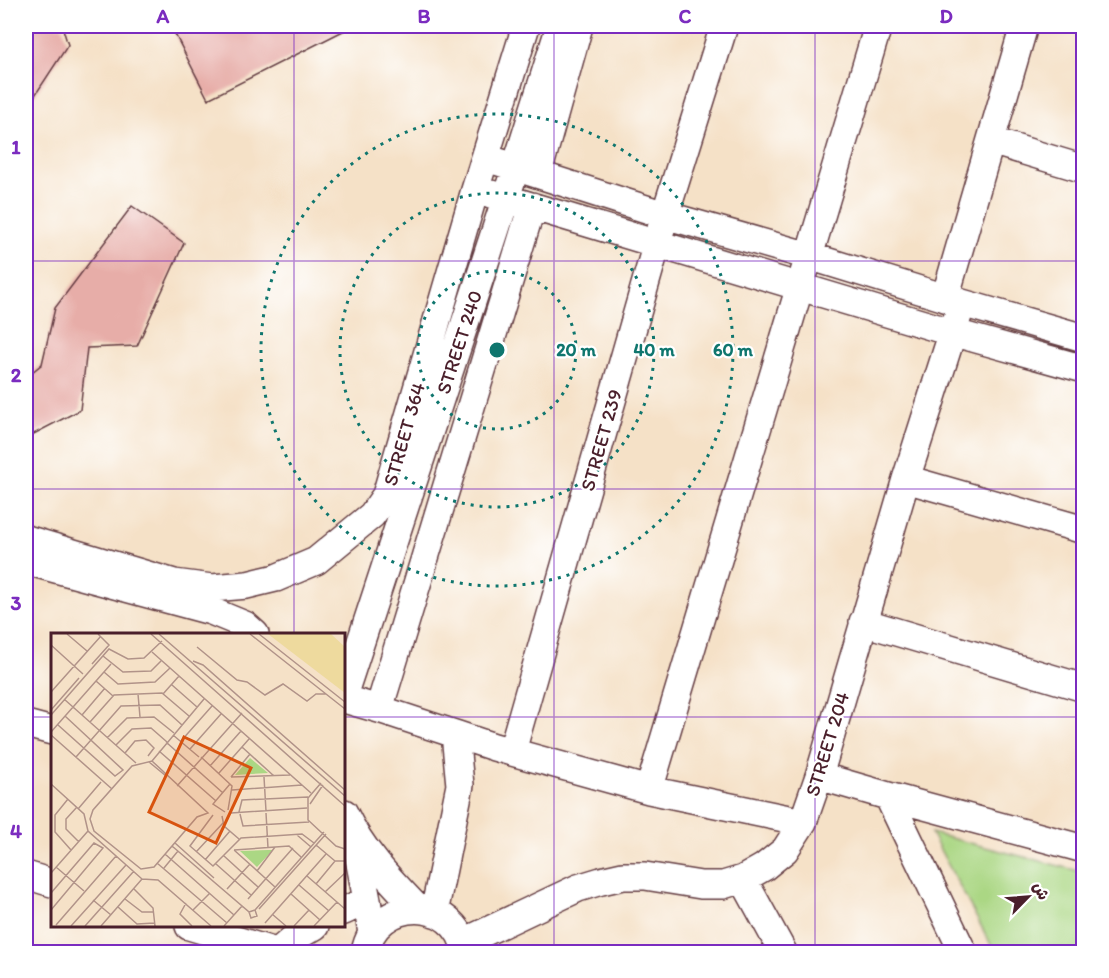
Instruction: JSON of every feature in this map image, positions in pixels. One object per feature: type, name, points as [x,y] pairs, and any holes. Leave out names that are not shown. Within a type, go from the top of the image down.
[{"type":"street","name":"STREET 364","points":[[26,539],[174,583],[212,588],[247,585],[276,578],[316,561],[372,514],[386,495],[475,190],[526,26]]},
{"type":"street","name":"STREET 240","points":[[345,690],[519,202],[560,26]]},
{"type":"street","points":[[527,170],[579,26]]},
{"type":"street","name":"STREET 239","points":[[512,751],[657,245],[724,26]]},
{"type":"street","points":[[649,790],[878,26]]},
{"type":"street","name":"STREET 204","points":[[465,947],[578,888],[601,881],[623,876],[645,876],[701,885],[723,885],[743,879],[764,867],[785,850],[803,822],[819,776],[863,622],[952,332],[954,301],[991,141],[1024,26]]},
{"type":"street","points":[[991,141],[1083,169]]},
{"type":"street","points":[[485,158],[666,215],[1083,338]]},
{"type":"street","points":[[475,190],[1083,369]]},
{"type":"street","points":[[380,709],[519,202]]},
{"type":"street","points":[[906,479],[1083,530]]},
{"type":"street","points":[[26,561],[211,611],[250,630]]},
{"type":"street","points":[[863,622],[1083,688]]},
{"type":"street","points":[[345,699],[455,734],[649,790],[803,822]]},
{"type":"street","points":[[26,724],[51,731]]},
{"type":"street","points":[[426,911],[460,784],[455,734]]},
{"type":"street","points":[[819,776],[1083,849]]},
{"type":"street","points":[[888,796],[963,952]]},
{"type":"street","points":[[348,823],[387,877],[426,911],[449,921],[460,934],[465,947]]},
{"type":"street","points":[[348,823],[361,866],[355,906],[368,943]]},
{"type":"street","points":[[26,875],[51,883]]},
{"type":"street","points":[[743,879],[783,952]]},
{"type":"street","points":[[368,943],[384,920],[400,911],[426,911]]},
{"type":"street","points":[[192,927],[277,952],[294,938],[313,927]]},
{"type":"green space","points":[[931,833],[1083,872],[1083,952],[995,952]]},
{"type":"building","points":[[26,26],[62,26],[68,45],[26,109]]},
{"type":"building","points":[[191,26],[353,26],[208,99],[175,34]]},
{"type":"building","points":[[132,206],[184,243],[137,346],[87,348],[80,410],[26,438],[26,377],[42,364],[55,308]]}]
